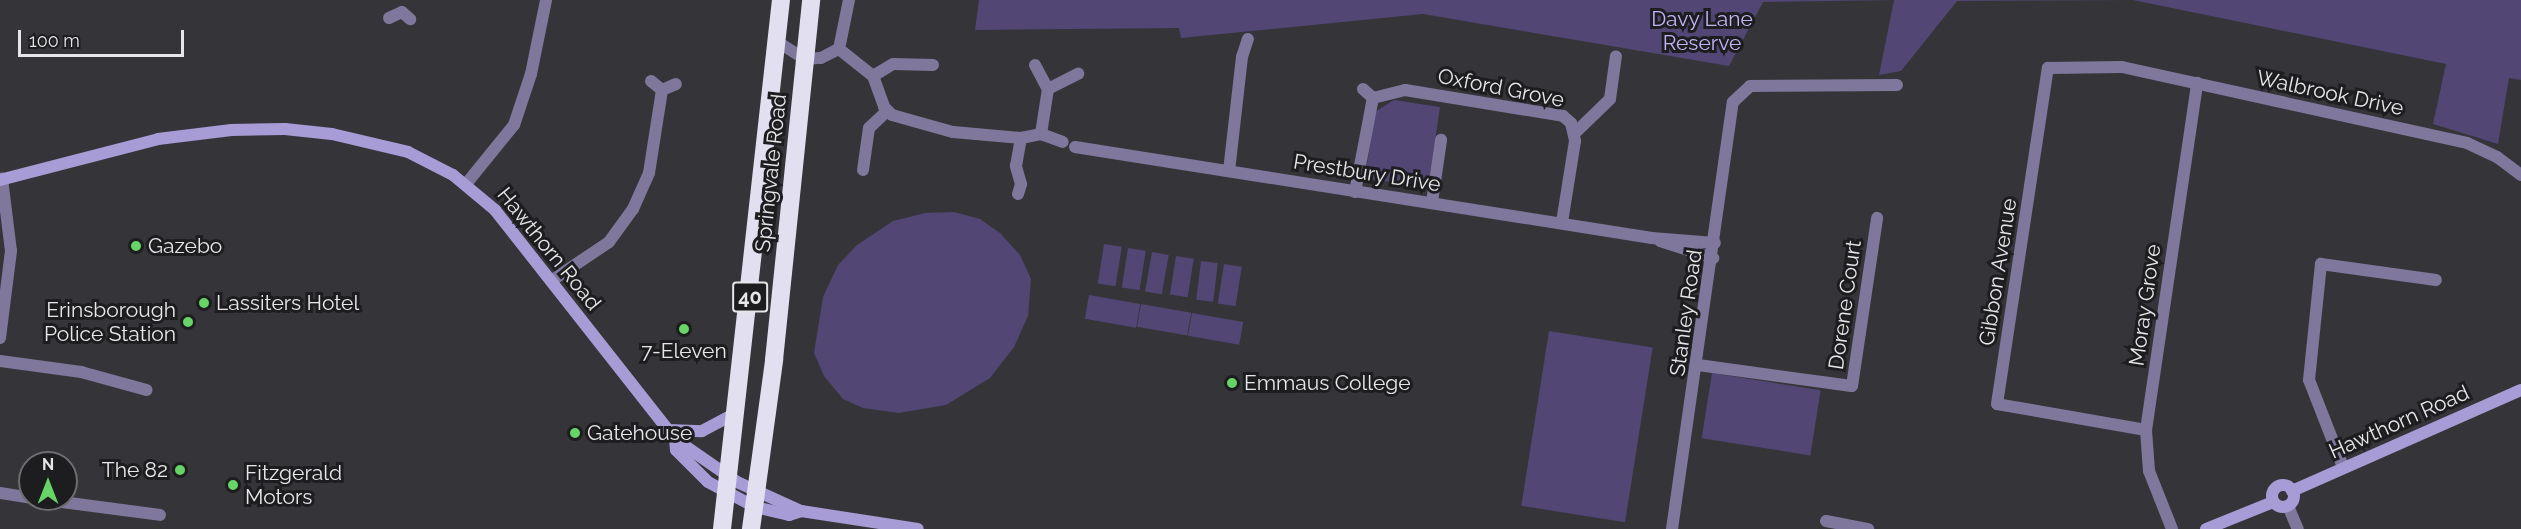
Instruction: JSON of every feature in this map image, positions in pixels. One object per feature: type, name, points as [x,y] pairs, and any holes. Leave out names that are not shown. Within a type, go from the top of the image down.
[{"type":"highway","name":"Springvale Road","points":[[722,529],[737,412],[780,0]]},
{"type":"highway","name":"Springvale Road","points":[[752,529],[811,0]]},
{"type":"main road","name":"Hawthorn Road","points":[[1,179],[180,135],[275,129],[332,134],[390,146],[438,166],[466,184],[503,218],[672,434],[676,450],[681,456],[756,500],[801,511],[918,529]]},
{"type":"main road","name":"Hawthorn Road","points":[[2292,490],[2521,390]]},
{"type":"main road","points":[[672,434],[702,431],[737,412]]},
{"type":"main road","points":[[2206,529],[2273,502],[2288,506],[2293,501],[2292,490],[2279,486],[2272,494],[2273,502]]},
{"type":"street","points":[[466,184],[514,125],[531,74],[546,0]]},
{"type":"street","points":[[776,41],[805,59],[821,58],[839,49],[844,40],[849,0]]},
{"type":"street","points":[[389,18],[405,10]]},
{"type":"street","points":[[1229,171],[1242,57],[1248,39]]},
{"type":"street","points":[[839,49],[873,76],[887,111],[940,129],[1020,138],[1041,134],[1048,89],[1035,65]]},
{"type":"street","points":[[1575,133],[1610,99],[1617,56]]},
{"type":"street","points":[[873,76],[892,64],[933,65]]},
{"type":"street","name":"Walbrook Drive","points":[[2122,67],[2467,143],[2497,157],[2521,175]]},
{"type":"street","name":"Gibbon Avenue","points":[[2122,67],[2048,69],[1997,404],[2146,430]]},
{"type":"street","points":[[1048,89],[1078,74]]},
{"type":"street","points":[[651,81],[662,90]]},
{"type":"street","name":"Moray Grove","points":[[2172,529],[2149,471],[2146,430],[2198,83]]},
{"type":"street","points":[[662,90],[676,84]]},
{"type":"street","name":"Stanley Road","points":[[1672,529],[1698,365],[1733,102],[1750,86],[1897,85]]},
{"type":"street","points":[[1355,192],[1373,98],[1362,89]]},
{"type":"street","points":[[551,281],[609,242],[633,209],[649,173],[662,90]]},
{"type":"street","name":"Oxford Grove","points":[[1373,98],[1405,90],[1563,116],[1575,133],[1562,222]]},
{"type":"street","points":[[862,170],[869,128],[887,111]]},
{"type":"street","name":"Prestbury Drive","points":[[1041,134],[1069,144],[1355,192],[1562,222],[1652,238],[1715,243]]},
{"type":"street","points":[[1018,194],[1020,138]]},
{"type":"street","points":[[1432,202],[1442,140]]},
{"type":"street","points":[[0,338],[11,251],[1,179]]},
{"type":"street","name":"Dorene Court","points":[[1698,365],[1852,386],[1877,218]]},
{"type":"street","name":"Prestbury Drive","points":[[1652,238],[1713,258]]},
{"type":"street","points":[[2343,467],[2308,380],[2321,264],[2436,280]]},
{"type":"street","points":[[0,361],[81,372],[147,390]]},
{"type":"street","points":[[0,494],[18,496]]},
{"type":"street","points":[[78,504],[160,515]]},
{"type":"street","points":[[2288,506],[2298,529]]},
{"type":"street","points":[[1826,521],[1868,529]]},
{"type":"green space","name":"Davy Lane Reserve","points":[[979,0],[1894,0],[1763,2],[1729,66],[1423,14],[1181,38],[1179,28],[975,30]]},
{"type":"green space","points":[[1894,0],[2133,0],[1957,1],[1901,71],[1879,75]]},
{"type":"green space","points":[[2133,0],[2521,0],[2521,80],[2509,78],[2498,144],[2433,124],[2446,64]]},
{"type":"green space","points":[[1394,100],[1440,107],[1428,188],[1365,178],[1375,112]]},
{"type":"green space","points":[[954,212],[980,219],[1000,233],[1020,255],[1031,279],[1028,316],[1014,347],[990,378],[946,405],[899,413],[863,408],[843,399],[824,376],[814,353],[823,297],[838,265],[857,245],[893,221],[925,213]]},
{"type":"green space","points":[[1104,244],[1122,247],[1116,286],[1098,284]]},
{"type":"green space","points":[[1128,248],[1146,251],[1140,290],[1122,288]]},
{"type":"green space","points":[[1152,252],[1169,255],[1162,294],[1145,291]]},
{"type":"green space","points":[[1176,256],[1194,259],[1188,297],[1170,295]]},
{"type":"green space","points":[[1201,261],[1218,263],[1213,302],[1196,300]]},
{"type":"green space","points":[[1224,264],[1242,267],[1236,306],[1218,304]]},
{"type":"green space","points":[[1089,295],[1140,304],[1136,328],[1085,319]]},
{"type":"green space","points":[[1141,304],[1191,313],[1187,336],[1137,327]]},
{"type":"green space","points":[[1192,313],[1243,322],[1239,345],[1188,336]]},
{"type":"green space","points":[[1549,331],[1653,347],[1625,522],[1521,506]]},
{"type":"green space","points":[[1712,373],[1821,390],[1810,455],[1702,438]]},
{"type":"place","name":"Gazebo","points":[[136,246]]},
{"type":"place","name":"Lassiters Hotel","points":[[204,303]]},
{"type":"place","name":"Erinsborough Police Station","points":[[188,322]]},
{"type":"place","name":"7-Eleven","points":[[684,329]]},
{"type":"place","name":"Emmaus College","points":[[1232,383]]},
{"type":"place","name":"Gatehouse","points":[[575,433]]},
{"type":"place","name":"The 82","points":[[180,470]]},
{"type":"place","name":"Fitzgerald Motors","points":[[233,485]]}]
